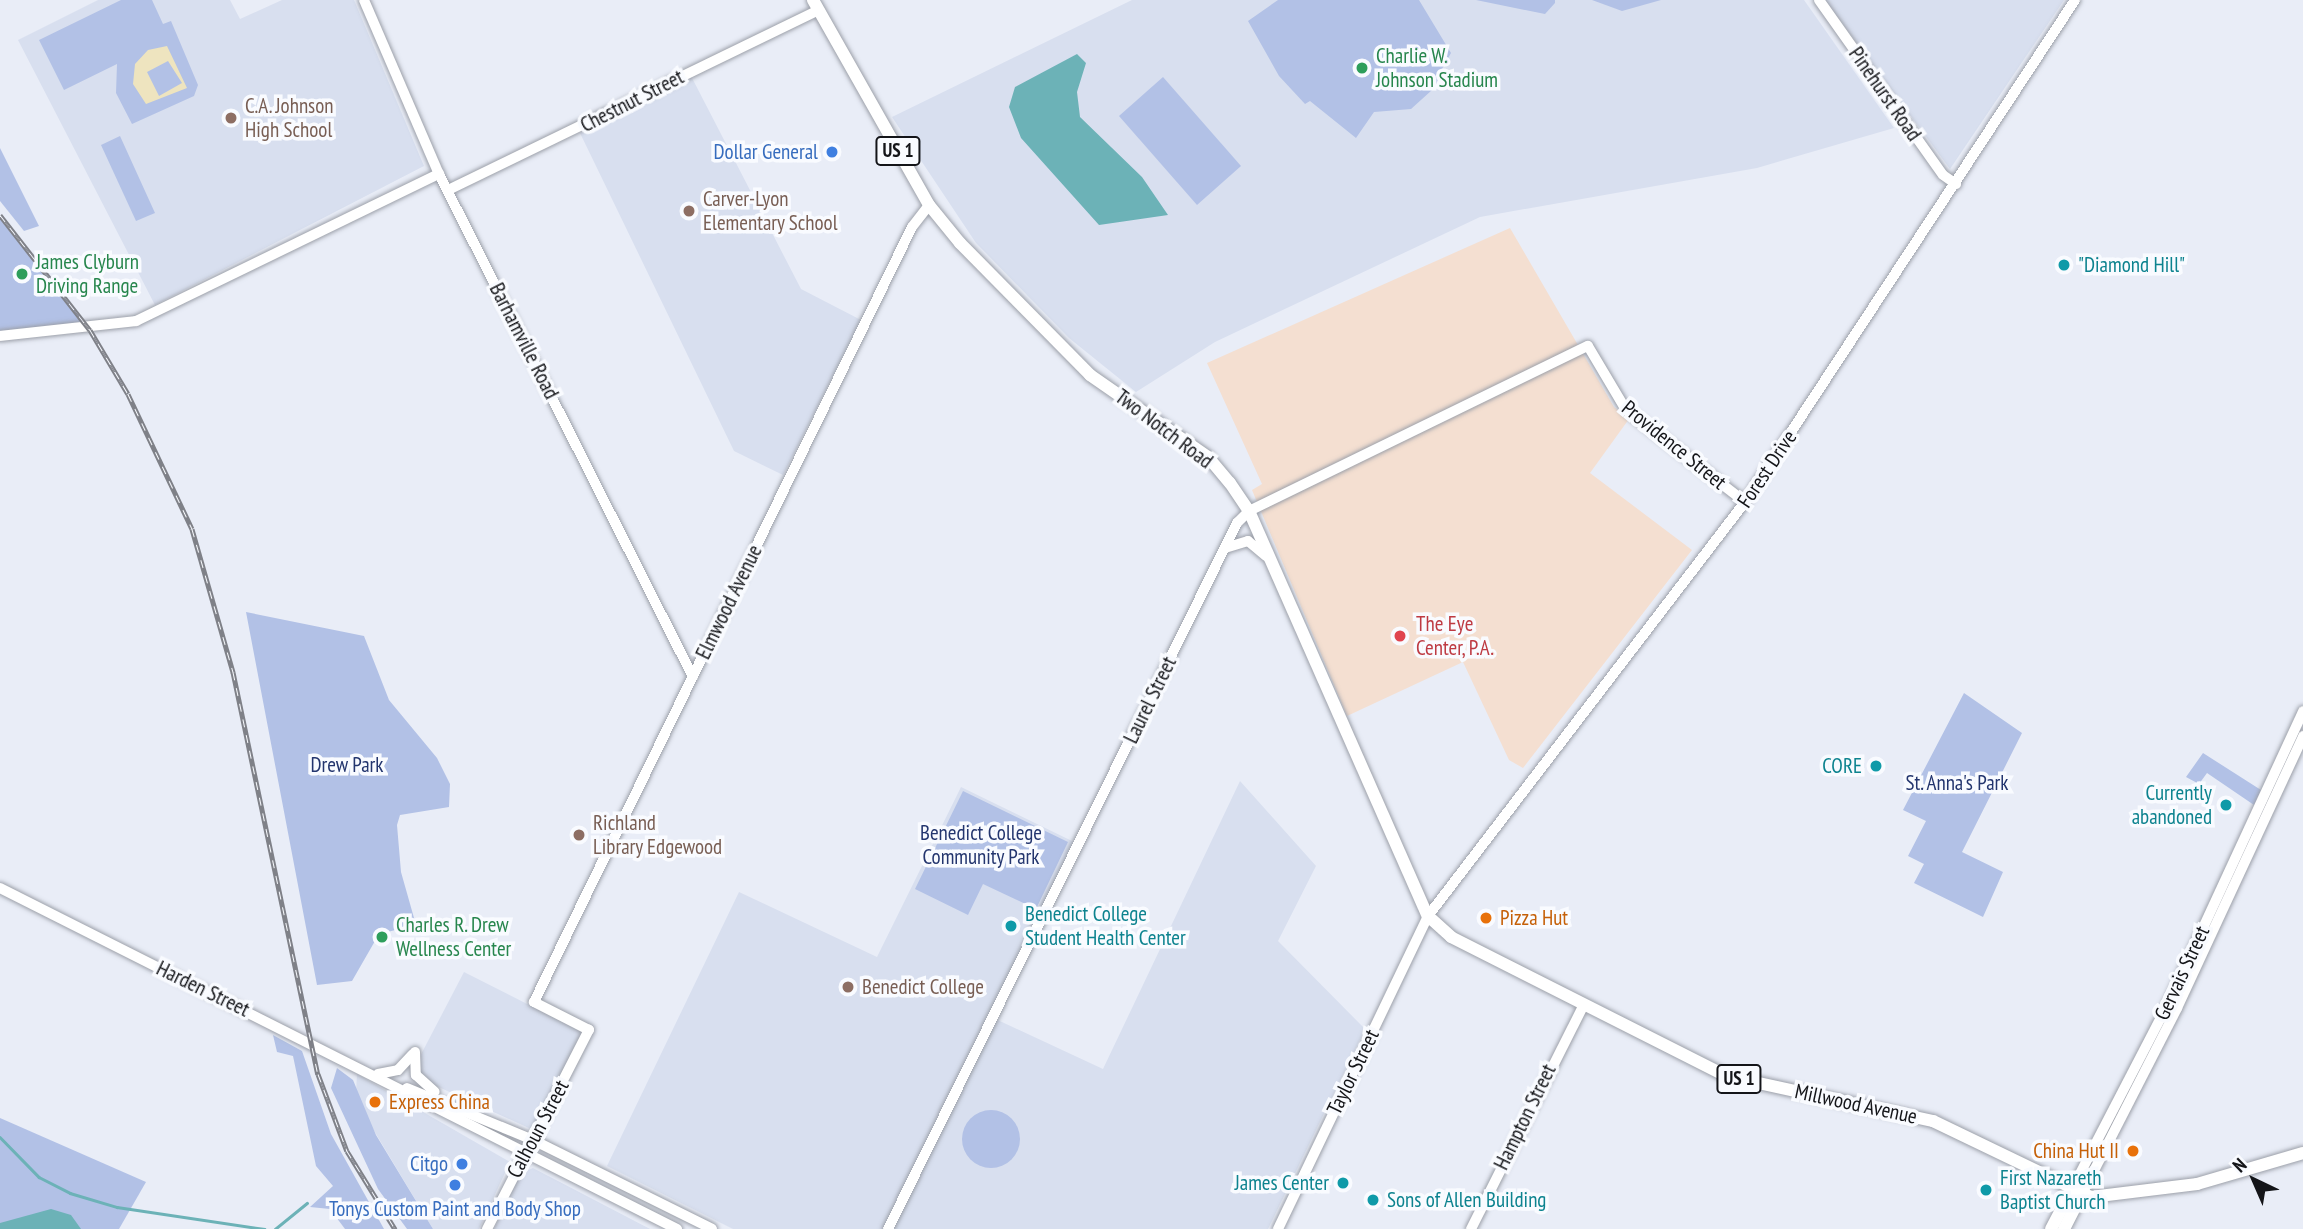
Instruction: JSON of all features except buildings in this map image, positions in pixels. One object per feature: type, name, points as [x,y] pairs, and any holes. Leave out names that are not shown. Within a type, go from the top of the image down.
[{"type":"main road","name":"Two Notch Road","points":[[815,5],[929,205],[1058,346],[1208,457],[1249,511],[1428,916]]},
{"type":"main road","name":"Millwood Avenue","points":[[1428,916],[1451,937],[1726,1076],[1933,1121],[2077,1192],[2103,1198],[2197,1184],[2303,1153]]},
{"type":"main road","name":"Gervais Street","points":[[2051,1229],[2077,1192]]},
{"type":"main road","name":"Gervais Street","points":[[2064,1229],[2077,1192]]},
{"type":"street","name":"Barhamville Road","points":[[364,0],[439,174],[692,677]]},
{"type":"street","name":"Pinehurst Road","points":[[1819,0],[1943,175],[1956,184]]},
{"type":"street","name":"Forest Drive","points":[[1428,916],[1745,502],[1956,184],[1989,123],[2075,0]]},
{"type":"street","name":"Chestnut Street","points":[[447,190],[815,5]]},
{"type":"street","points":[[0,336],[90,330],[136,321],[439,174]]},
{"type":"street","name":"Elmwood Avenue","points":[[589,1030],[534,1002],[911,230],[929,205]]},
{"type":"street","name":"Providence Street","points":[[1249,511],[1588,346],[1626,410],[1745,502]]},
{"type":"street","name":"Laurel Street","points":[[888,1229],[1225,548],[1249,511]]},
{"type":"street","points":[[1225,548],[1248,541],[1270,561]]},
{"type":"street","name":"Gervais Street","points":[[2077,1192],[2166,1009],[2303,711]]},
{"type":"street","name":"Gervais Street","points":[[2077,1192],[2177,1008],[2303,736]]},
{"type":"street","name":"Harden Street","points":[[0,888],[407,1088],[523,1153],[677,1229]]},
{"type":"street","name":"Taylor Street","points":[[1278,1229],[1428,916]]},
{"type":"street","name":"Hampton Street","points":[[1471,1229],[1583,1006]]},
{"type":"street","name":"Calhoun Street","points":[[487,1229],[523,1153],[589,1030]]},
{"type":"street","points":[[378,1074],[398,1070],[415,1052],[416,1075],[452,1104]]},
{"type":"street","name":"Harden Street","points":[[407,1088],[452,1104],[531,1139],[712,1229]]},
{"type":"shaded area","name":"C.A. Johnson High School","points":[[98,0],[230,0],[240,19],[282,0],[354,0],[424,166],[155,305],[18,40]]},
{"type":"shaded area","points":[[1132,0],[1804,0],[1894,128],[1757,168],[1480,217],[1215,342],[1136,392],[1069,338],[976,243],[892,117]]},
{"type":"shaded area","points":[[1825,0],[2064,0],[1950,169]]},
{"type":"shaded area","points":[[1077,54],[1086,63],[1077,92],[1080,117],[1142,177],[1168,215],[1099,225],[1021,138],[1009,107],[1015,87]]},
{"type":"shaded area","name":"Carver-Lyon Elementary School","points":[[691,76],[801,289],[861,320],[783,475],[734,451],[580,133]]},
{"type":"shaded area","points":[[1510,228],[1614,407],[1629,419],[1590,473],[1692,550],[1523,768],[1509,760],[1463,662],[1347,716],[1252,490],[1262,484],[1207,363]]},
{"type":"shaded area","name":"Benedict College","points":[[1240,781],[1316,866],[1278,941],[1365,1029],[1268,1229],[733,1229],[607,1166],[739,892],[877,957],[961,787],[1074,842],[989,1016],[1103,1069]]},
{"type":"shaded area","points":[[464,972],[590,1036],[542,1134],[421,1079],[416,1064]]},
{"type":"shaded area","points":[[357,1074],[510,1162],[479,1229],[433,1229],[370,1124],[356,1093]]},
{"type":"shaded area","points":[[533,1168],[650,1229],[494,1229],[521,1173]]},
{"type":"shaded area","points":[[51,1209],[71,1215],[81,1229],[0,1229],[0,1223]]},
{"type":"green space","points":[[121,0],[152,0],[163,24],[171,21],[198,85],[194,96],[132,124],[116,93],[117,64],[64,90],[39,40]]},
{"type":"green space","name":"Charlie W. Johnson Stadium","points":[[1278,0],[1419,0],[1451,53],[1438,76],[1442,81],[1411,109],[1374,112],[1356,138],[1310,101],[1305,104],[1279,76],[1248,21]]},
{"type":"green space","points":[[1476,0],[1555,0],[1555,3],[1545,14]]},
{"type":"green space","points":[[1592,0],[1661,0],[1622,11]]},
{"type":"green space","points":[[1163,77],[1241,166],[1197,205],[1119,116]]},
{"type":"green space","points":[[120,136],[155,213],[136,221],[101,145]]},
{"type":"green space","points":[[0,148],[39,226],[24,231],[0,201]]},
{"type":"green space","name":"James Clyburn Driving Range","points":[[0,218],[90,330],[0,336]]},
{"type":"green space","name":"Drew Park","points":[[246,612],[364,636],[389,700],[437,758],[450,784],[449,807],[400,815],[397,825],[401,872],[416,925],[379,934],[352,981],[317,985]]},
{"type":"green space","name":"St. Anna's Park","points":[[1964,693],[2022,733],[1962,852],[2003,872],[1983,917],[1914,883],[1924,864],[1908,856],[1926,821],[1903,810]]},
{"type":"green space","points":[[2203,753],[2261,790],[2254,805],[2207,773],[2199,784],[2186,777]]},
{"type":"green space","name":"Benedict College Community Park","points":[[963,791],[1068,842],[1036,909],[983,884],[968,915],[915,889]]},
{"type":"green space","points":[[273,1035],[302,1051],[331,1134],[384,1229],[345,1229],[330,1209],[310,1207],[333,1186],[316,1166],[293,1056],[277,1052]]},
{"type":"green space","points":[[337,1068],[353,1080],[376,1135],[433,1229],[407,1229],[378,1189],[331,1088]]},
{"type":"green space","points":[[991,1110],[1007,1115],[1015,1123],[1020,1139],[1015,1155],[1007,1163],[991,1168],[975,1163],[967,1155],[962,1139],[967,1123],[975,1115]]},
{"type":"green space","points":[[0,1118],[146,1182],[119,1229],[0,1229]]},
{"type":"sand","points":[[167,46],[187,88],[146,104],[133,84],[135,64],[148,50]],"holes":[[[168,61],[182,83],[159,96],[147,72]]]},
{"type":"waterway","points":[[0,1137],[39,1177],[70,1193],[117,1207],[264,1229]]},
{"type":"waterway","points":[[275,1229],[307,1203]]},
{"type":"railway","points":[[0,215],[90,330],[128,394],[192,529],[233,672],[318,1074],[347,1151],[395,1229]]},
{"type":"place","name":"Charlie W. Johnson Stadium","points":[[1362,68]]},
{"type":"place","name":"C.A. Johnson High School","points":[[231,118]]},
{"type":"place","name":"Dollar General","points":[[832,152]]},
{"type":"place","name":"Carver-Lyon Elementary School","points":[[689,211]]},
{"type":"place","name":"\"Diamond Hill\"","points":[[2064,265]]},
{"type":"place","name":"James Clyburn Driving Range","points":[[22,274]]},
{"type":"place","name":"The Eye Center, P.A.","points":[[1400,636]]},
{"type":"place","name":"CORE","points":[[1876,766]]},
{"type":"place","name":"Currently abandoned","points":[[2226,805]]},
{"type":"place","name":"Richland Library Edgewood","points":[[579,835]]},
{"type":"place","name":"Pizza Hut","points":[[1486,918]]},
{"type":"place","name":"Benedict College Student Health Center","points":[[1011,926]]},
{"type":"place","name":"Charles R. Drew Wellness Center","points":[[382,937]]},
{"type":"place","name":"Benedict College","points":[[848,987]]},
{"type":"place","name":"Express China","points":[[375,1102]]},
{"type":"place","name":"China Hut II","points":[[2133,1151]]},
{"type":"place","name":"Citgo","points":[[462,1164]]},
{"type":"place","name":"James Center","points":[[1343,1183]]},
{"type":"place","name":"Tonys Custom Paint and Body Shop","points":[[455,1185]]},
{"type":"place","name":"First Nazareth Baptist Church","points":[[1986,1190]]},
{"type":"place","name":"Sons of Allen Building","points":[[1373,1200]]}]
